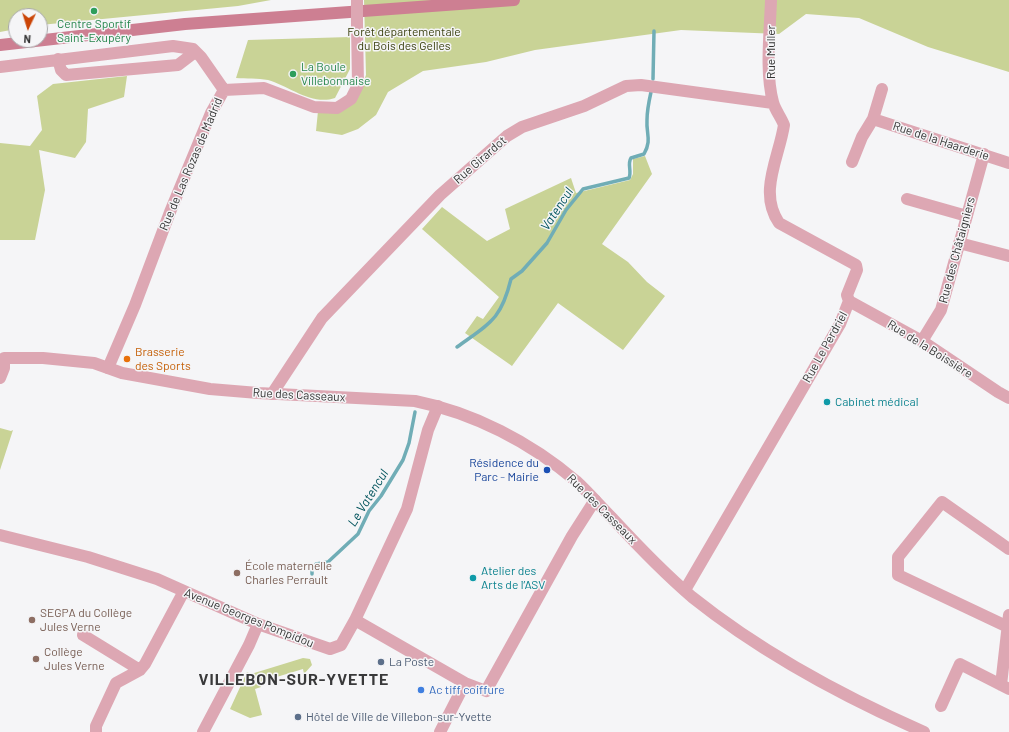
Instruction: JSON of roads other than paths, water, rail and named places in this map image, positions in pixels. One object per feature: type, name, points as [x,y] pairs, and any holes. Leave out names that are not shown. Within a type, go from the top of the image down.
[{"type":"main road","points":[[0,46],[185,24],[514,0]]},
{"type":"street","name":"Rue de Las Rozas de Madrid","points":[[108,368],[135,305],[170,212],[211,113],[224,90],[264,88],[314,107],[337,108],[351,100],[358,85],[357,0]]},
{"type":"street","name":"Rue Muller","points":[[771,0],[769,69],[773,103]]},
{"type":"street","points":[[0,67],[173,46],[193,49],[224,90]]},
{"type":"street","points":[[58,60],[61,70],[66,75],[178,65],[195,52]]},
{"type":"street","name":"Rue Girardot","points":[[272,394],[322,318],[347,291],[440,195],[507,136],[522,127],[584,106],[626,86],[642,85],[773,103]]},
{"type":"street","points":[[852,162],[862,137],[873,119],[882,89]]},
{"type":"street","name":"Rue Le Perdriel","points":[[685,590],[840,324],[849,301],[847,295],[857,270],[856,265],[779,223],[772,213],[769,189],[784,125],[773,103]]},
{"type":"street","name":"Rue de la Haarderie","points":[[873,119],[1009,163]]},
{"type":"street","name":"Rue des Châtaigniers","points":[[922,342],[941,310],[984,154]]},
{"type":"street","points":[[907,199],[967,216]]},
{"type":"street","points":[[959,243],[1009,256]]},
{"type":"street","name":"Rue de la Boissière","points":[[849,301],[922,342],[1009,398]]},
{"type":"street","points":[[0,378],[4,368],[2,358]]},
{"type":"street","name":"Rue des Casseaux","points":[[2,358],[69,360],[94,363],[122,373],[210,389],[272,394],[415,401],[438,406],[474,419],[508,435],[539,453],[577,482],[664,572],[737,630],[785,662],[924,732]]},
{"type":"street","name":"Avenue Georges Pompidou","points":[[0,535],[88,557],[157,579],[258,624],[330,649],[341,645],[355,620],[407,509],[428,430],[438,406]]},
{"type":"street","points":[[355,620],[466,683],[486,691],[572,536],[595,500]]},
{"type":"street","points":[[1008,628],[898,575],[898,557],[942,502],[1009,550]]},
{"type":"street","points":[[96,732],[96,726],[116,683],[140,670],[145,664],[184,591]]},
{"type":"street","points":[[941,706],[960,664],[1005,687],[1009,615]]},
{"type":"street","points":[[203,732],[249,645],[258,624]]},
{"type":"street","points":[[83,635],[140,670]]},
{"type":"street","points":[[440,732],[466,683]]},
{"type":"waterway","name":"Vatencul","points":[[653,79],[654,31]]},
{"type":"waterway","name":"Vatencul","points":[[457,347],[486,326],[493,319],[503,304],[511,279],[522,271],[547,243],[566,210],[583,189],[629,178],[629,163],[631,158],[644,154],[648,145],[647,117],[651,92]]},
{"type":"waterway","name":"Le Vatencul","points":[[312,574],[312,569],[316,564],[328,562],[358,534],[369,511],[381,496],[403,460],[409,443],[415,412]]},
{"type":"place","name":"Centre Sportif Saint-Exupéry","points":[[94,11]]},
{"type":"place","name":"La Boule Villebonnaise","points":[[293,74]]},
{"type":"place","name":"Brasserie des Sports","points":[[127,359]]},
{"type":"place","name":"Cabinet médical","points":[[827,402]]},
{"type":"place","name":"Résidence du Parc - Mairie","points":[[547,470]]},
{"type":"place","name":"École maternelle Charles Perrault","points":[[237,573]]},
{"type":"place","name":"Atelier des Arts de l’ASV","points":[[473,578]]},
{"type":"place","name":"SEGPA du Collège Jules Verne","points":[[32,620]]},
{"type":"place","name":"Collège Jules Verne","points":[[36,659]]},
{"type":"place","name":"La Poste","points":[[381,662]]},
{"type":"place","name":"Ac tiff coiffure","points":[[421,690]]},
{"type":"place","name":"Hôtel de Ville de Villebon-sur-Yvette","points":[[298,717]]},
{"type":"district","name":"VILLEBON-SUR-YVETTE","points":[[294,680]]},
{"type":"park label","name":"Forêt départementale du Bois des Gelles","points":[[404,39]]}]
